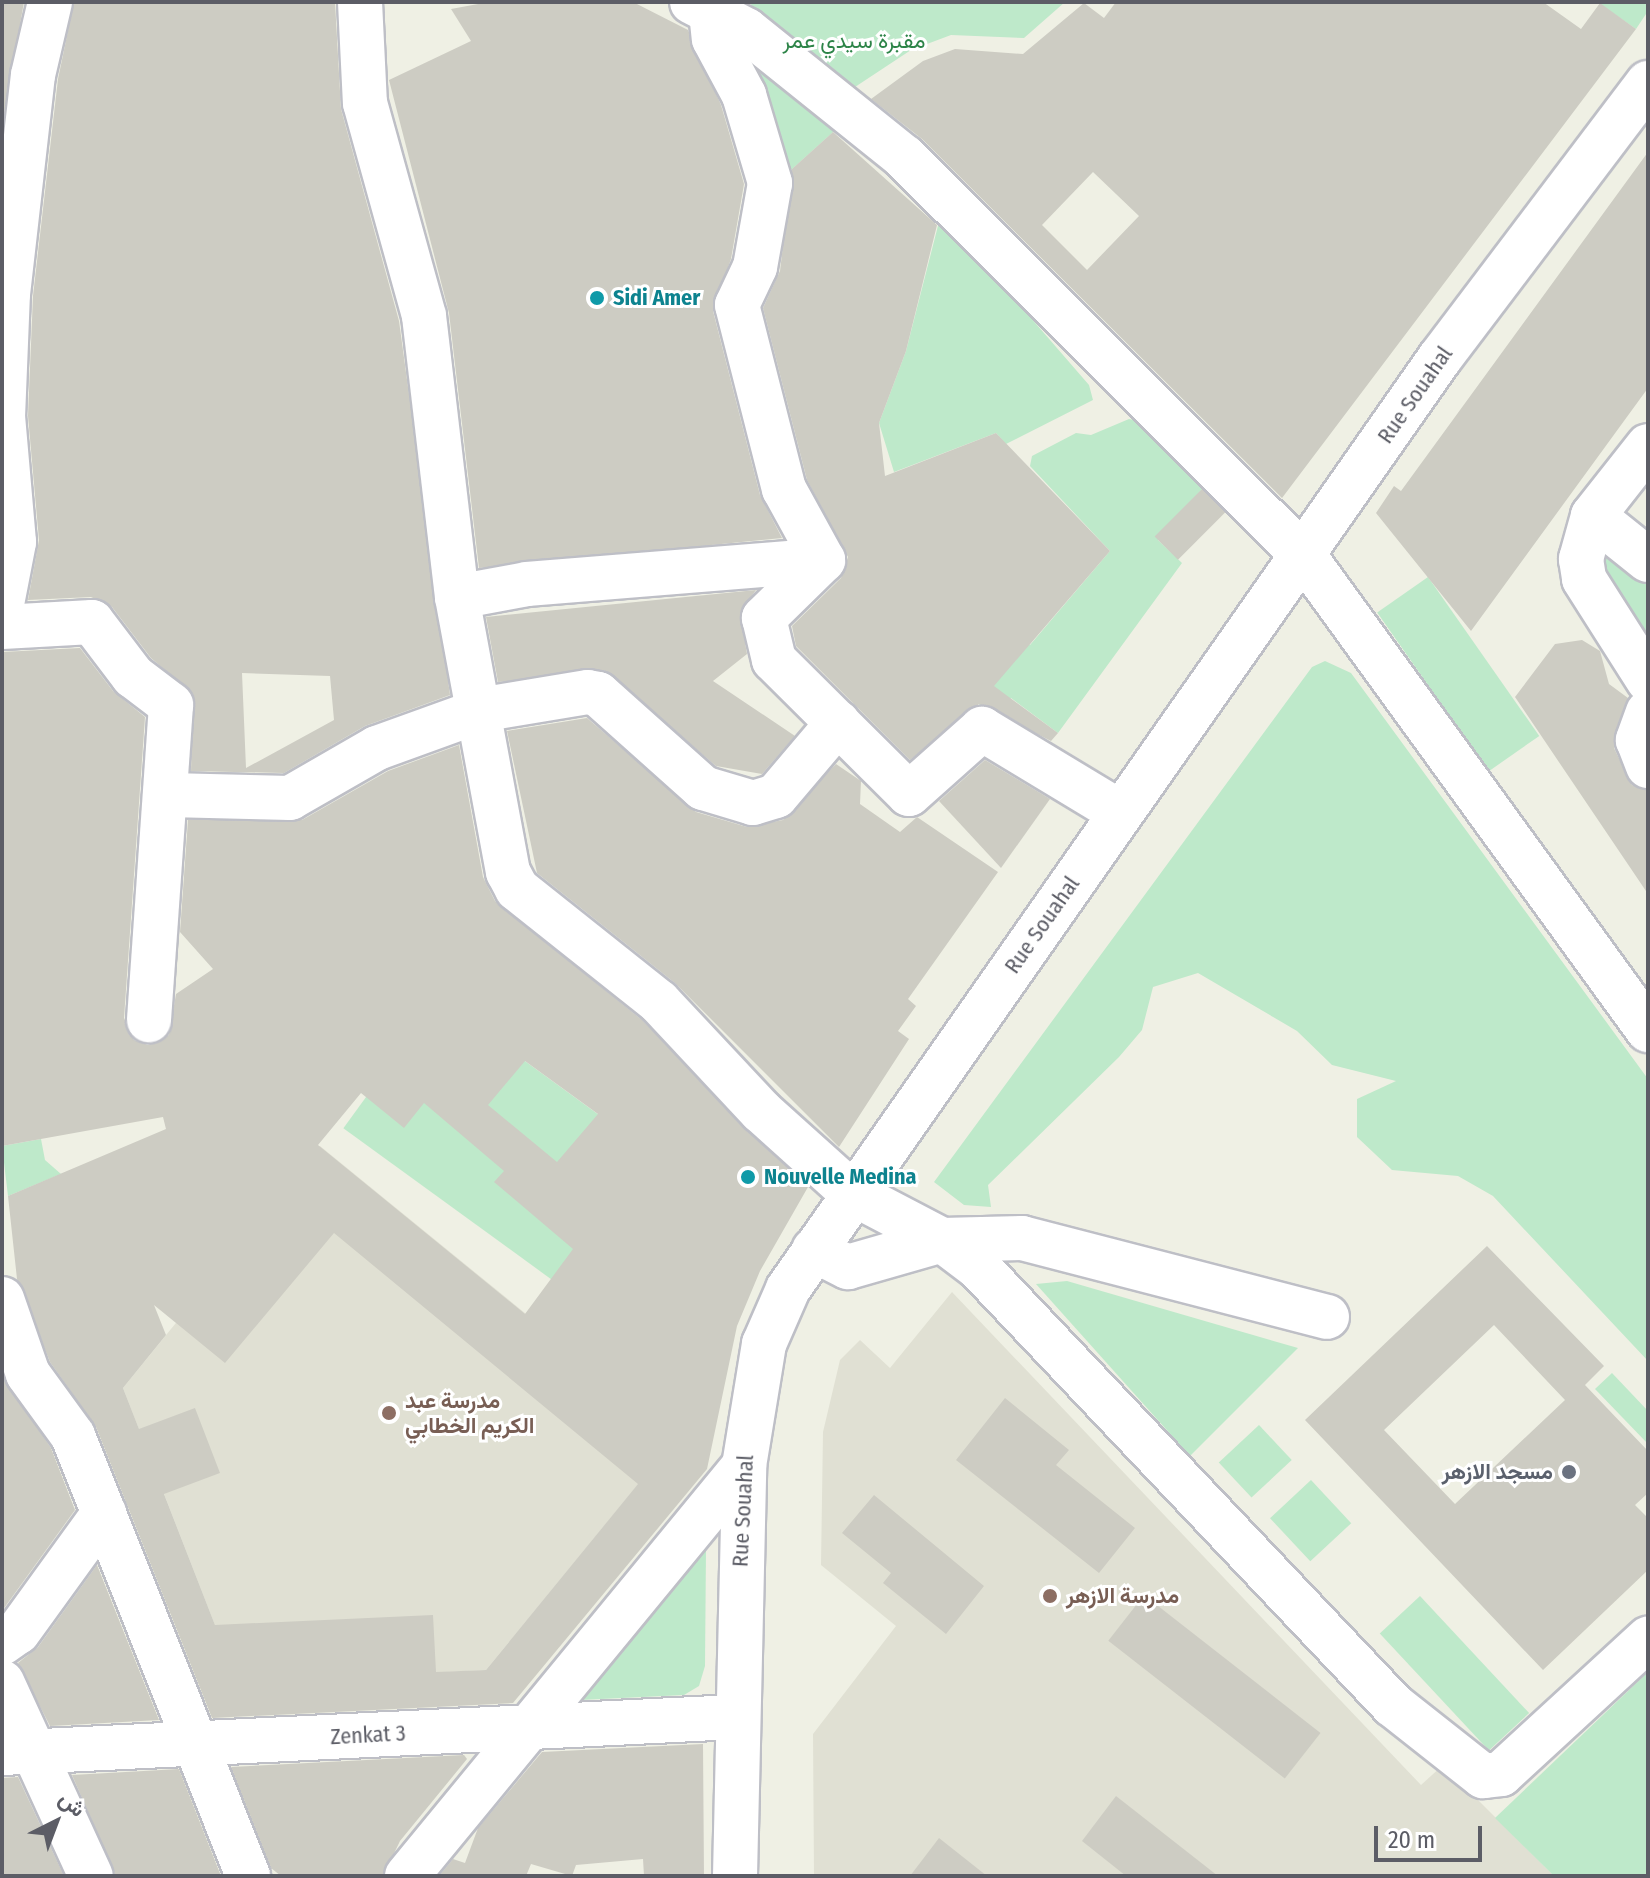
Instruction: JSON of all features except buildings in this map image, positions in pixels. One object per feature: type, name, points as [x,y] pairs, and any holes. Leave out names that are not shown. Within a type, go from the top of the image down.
[{"type":"street","points":[[2,604],[14,542],[3,417],[5,294],[33,75],[50,2]]},
{"type":"street","points":[[360,2],[365,103],[424,316],[436,387],[457,597],[476,713],[517,889],[659,1002],[761,1111],[852,1193],[942,1240],[979,1268],[1393,1705],[1483,1776],[1501,1774],[1648,1639]]},
{"type":"street","points":[[702,7],[714,39],[744,95],[770,183],[755,267],[737,305],[784,489],[823,560]]},
{"type":"street","points":[[702,7],[746,30],[904,157],[1304,556],[1648,1030]]},
{"type":"street","name":"Rue Souahal","points":[[735,1876],[735,1717],[744,1466],[764,1344],[814,1250],[852,1193],[1304,556],[1440,358],[1648,83]]},
{"type":"street","points":[[1648,446],[1593,516],[1583,536],[1584,579],[1648,680]]},
{"type":"street","points":[[1593,516],[1648,560]]},
{"type":"street","points":[[457,597],[527,584],[823,560]]},
{"type":"street","points":[[823,560],[764,618],[774,660],[909,794],[964,739],[982,729],[1121,813]]},
{"type":"street","points":[[2,627],[92,622],[133,676],[171,705],[169,795],[149,1020]]},
{"type":"street","points":[[169,795],[290,798],[377,748],[476,713],[598,694],[703,788],[753,803],[776,796],[838,723]]},
{"type":"street","points":[[1648,712],[1638,740],[1648,766]]},
{"type":"street","points":[[814,1250],[848,1267],[942,1240],[979,1236],[1065,1246],[1327,1317]]},
{"type":"street","points":[[2,1299],[28,1374],[73,1436],[248,1876]]},
{"type":"street","points":[[407,1876],[744,1466]]},
{"type":"street","points":[[2,1643],[18,1632],[104,1513]]},
{"type":"street","points":[[2,1682],[20,1752],[91,1876]]},
{"type":"street","name":"Zenkat 3","points":[[20,1752],[735,1717]]},
{"type":"shaded area","name":"مدرسة عبد الكريم الخطابي","points":[[320,1146],[677,1437],[486,1670],[237,1682],[123,1388]]},
{"type":"shaded area","name":"مدرسة الازهر","points":[[952,1292],[1421,1785],[1443,1765],[1554,1876],[814,1876],[813,1734],[896,1626],[821,1565],[823,1432],[840,1360],[860,1340],[890,1368]]},
{"type":"green space","name":"مقبرة سيدي عمر","points":[[749,2],[1065,2],[1024,38],[951,35],[911,50],[855,87],[781,39]]},
{"type":"green space","points":[[1597,2],[1648,2],[1648,11],[1636,29]]},
{"type":"green space","points":[[750,46],[842,124],[780,180],[738,58]]},
{"type":"green space","points":[[941,214],[1089,385],[1093,400],[1006,444],[996,433],[894,472],[879,423],[906,351]]},
{"type":"green space","points":[[1129,419],[1150,423],[1210,480],[1158,540],[1182,563],[1058,733],[1011,698],[995,715],[979,704],[1010,626],[1030,645],[1110,551],[1030,466],[1032,456],[1076,433],[1091,435]]},
{"type":"green space","points":[[1599,542],[1648,583],[1648,649],[1604,586]]},
{"type":"green space","points":[[1428,577],[1539,736],[1488,771],[1377,613]]},
{"type":"green space","points":[[1325,661],[1351,673],[1648,1079],[1648,1361],[1493,1196],[1458,1176],[1392,1170],[1357,1137],[1357,1099],[1396,1081],[1332,1065],[1297,1031],[1198,973],[1153,987],[1142,1030],[1119,1057],[988,1185],[991,1207],[964,1205],[934,1182],[1312,667]]},
{"type":"green space","points":[[438,998],[648,1150],[553,1280],[343,1128]]},
{"type":"green space","points":[[41,1139],[45,1160],[61,1174],[8,1196],[2,1146]]},
{"type":"green space","points":[[1067,1281],[1298,1348],[1190,1456],[1036,1284]]},
{"type":"green space","points":[[1612,1373],[1648,1411],[1648,1444],[1595,1389]]},
{"type":"green space","points":[[1259,1425],[1292,1460],[1252,1498],[1219,1463]]},
{"type":"green space","points":[[1311,1480],[1351,1523],[1310,1561],[1270,1518]]},
{"type":"green space","points":[[706,1549],[705,1666],[699,1686],[684,1695],[580,1700]]},
{"type":"green space","points":[[1420,1596],[1529,1713],[1489,1751],[1380,1634]]},
{"type":"green space","points":[[1648,1672],[1648,1876],[1554,1876],[1495,1818]]},
{"type":"place","name":"Sidi Amer","points":[[597,298]]},
{"type":"place","name":"Nouvelle Medina","points":[[748,1177]]},
{"type":"place","name":"مدرسة عبد الكريم الخطابي","points":[[389,1413]]},
{"type":"place","name":"مسجد الازهر","points":[[1569,1472]]},
{"type":"place","name":"مدرسة الازهر","points":[[1050,1596]]}]
